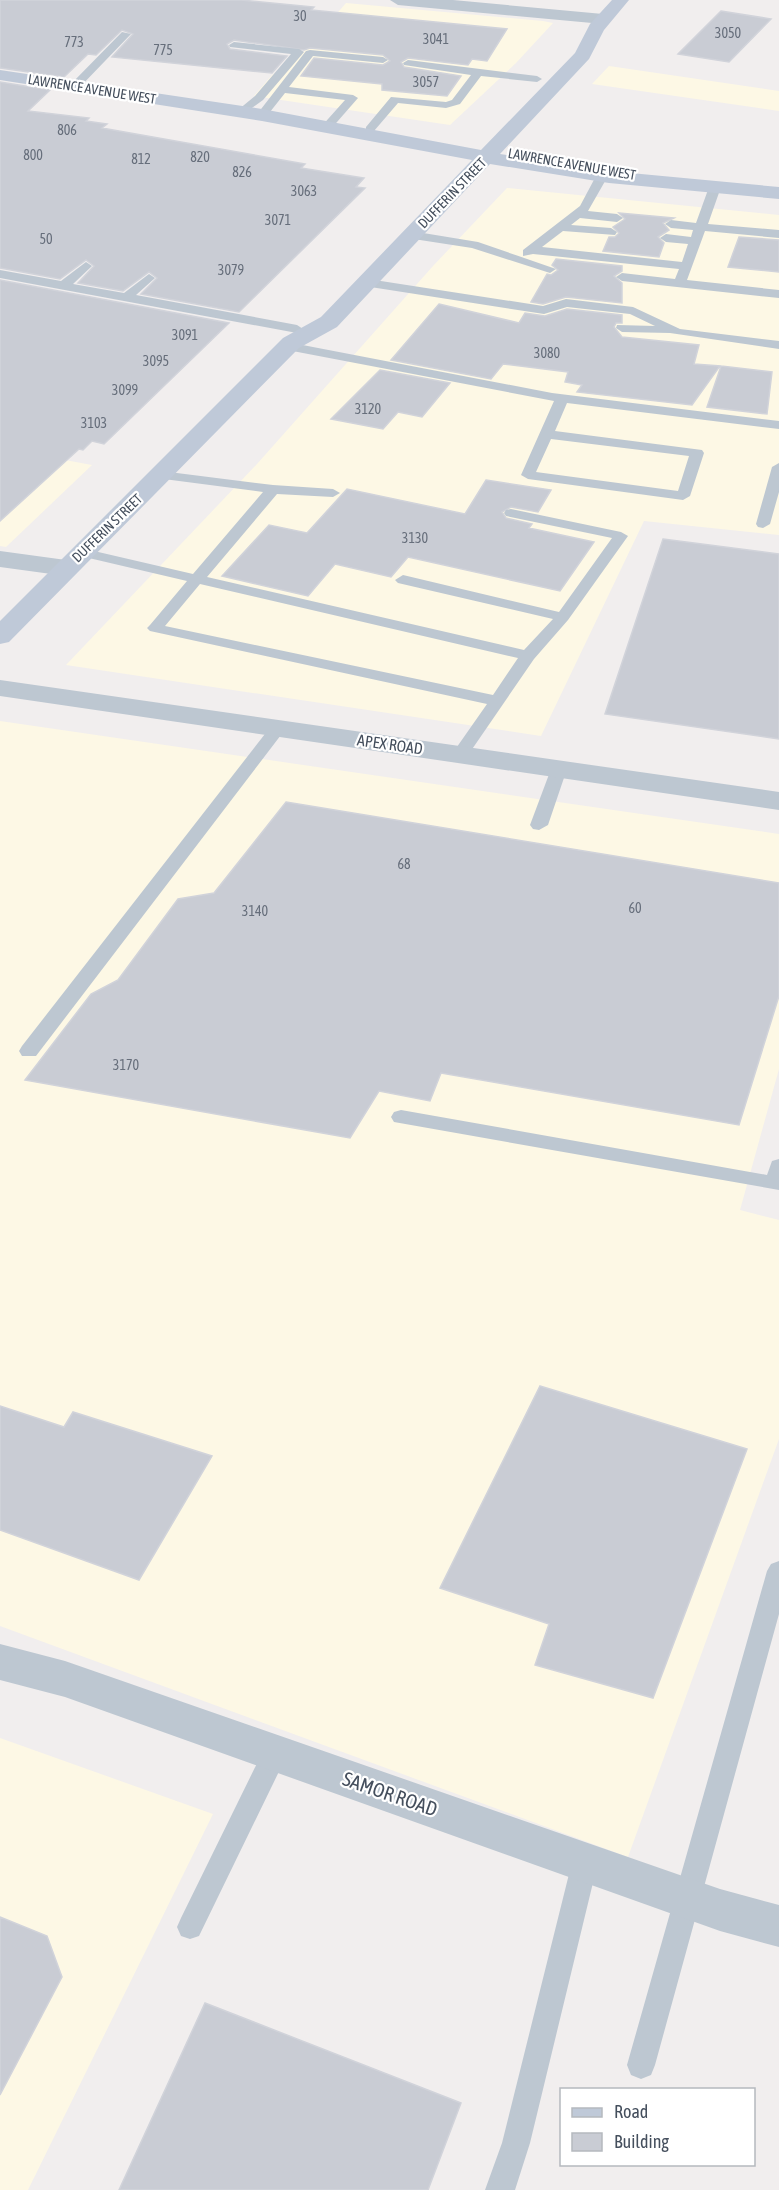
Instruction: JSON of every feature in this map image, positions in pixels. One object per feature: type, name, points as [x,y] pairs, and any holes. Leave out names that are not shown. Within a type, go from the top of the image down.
[{"type":"main road","name":"DUFFERIN STREET","points":[[0,636],[292,340],[329,322],[368,283],[411,235],[537,79],[564,51],[600,23],[621,0]]},
{"type":"main road","name":"DUFFERIN STREET","points":[[436,182],[478,152],[583,55],[600,23]]},
{"type":"main road","name":"LAWRENCE AVENUE WEST","points":[[0,75],[262,115],[326,128],[676,183]]},
{"type":"main road","name":"LAWRENCE AVENUE WEST","points":[[326,128],[370,129],[602,176],[778,191]]},
{"type":"main road","name":"DUFFERIN STREET","points":[[292,340],[301,318],[309,309]]},
{"type":"street","points":[[398,0],[600,23]]},
{"type":"street","points":[[0,559],[74,560]]},
{"type":"street","name":"APEX ROAD","points":[[0,688],[779,801]]},
{"type":"street","name":"SAMOR ROAD","points":[[0,1662],[64,1679],[686,1898],[779,1926]]},
{"type":"lane","points":[[75,86],[126,34]]},
{"type":"lane","points":[[234,45],[299,52],[259,98],[242,112]]},
{"type":"lane","points":[[262,115],[310,53],[383,60]]},
{"type":"lane","points":[[408,63],[537,79]]},
{"type":"lane","points":[[370,129],[395,99],[446,105],[456,102],[478,72]]},
{"type":"lane","points":[[282,89],[353,98],[326,128]]},
{"type":"lane","points":[[518,260],[585,208],[602,176]]},
{"type":"lane","points":[[680,284],[715,187]]},
{"type":"lane","points":[[578,214],[617,218]]},
{"type":"lane","points":[[672,224],[779,234]]},
{"type":"lane","points":[[560,227],[611,232]]},
{"type":"lane","points":[[411,235],[474,245],[550,269]]},
{"type":"lane","points":[[666,238],[696,241]]},
{"type":"lane","points":[[543,240],[604,247]]},
{"type":"lane","points":[[531,250],[688,261]]},
{"type":"lane","points":[[660,253],[688,261]]},
{"type":"lane","points":[[64,285],[86,266]]},
{"type":"lane","points":[[0,274],[127,297],[292,340],[562,399],[779,425]]},
{"type":"lane","points":[[127,297],[149,278]]},
{"type":"lane","points":[[622,278],[779,294]]},
{"type":"lane","points":[[368,283],[547,314],[566,303],[633,311],[677,332]]},
{"type":"lane","points":[[622,328],[677,332],[779,345]]},
{"type":"lane","points":[[546,434],[697,453],[683,496],[528,475],[546,434],[562,399]]},
{"type":"lane","points":[[763,524],[779,467]]},
{"type":"lane","points":[[161,474],[273,489],[333,493]]},
{"type":"lane","points":[[273,489],[154,628],[496,701]]},
{"type":"lane","points":[[460,754],[528,657],[563,617],[621,536],[512,513]]},
{"type":"lane","points":[[74,560],[197,578],[528,657]]},
{"type":"lane","points":[[403,580],[563,617]]},
{"type":"lane","points":[[29,1050],[278,728]]},
{"type":"lane","points":[[539,825],[559,769]]},
{"type":"lane","points":[[401,1117],[775,1184],[779,1166]]},
{"type":"lane","points":[[641,2065],[779,1571]]},
{"type":"lane","points":[[190,1927],[275,1753]]},
{"type":"lane","points":[[500,2190],[516,2143],[585,1862]]},
{"type":"shaded area","points":[[346,3],[553,23],[516,63],[450,125],[254,96],[272,75],[300,56]]},
{"type":"shaded area","points":[[609,66],[779,91],[779,111],[592,84]]},
{"type":"shaded area","points":[[507,188],[779,215],[779,535],[644,521],[541,736],[66,665],[257,464],[433,266]]},
{"type":"shaded area","points":[[0,448],[92,465],[6,547],[0,546]]},
{"type":"shaded area","points":[[0,721],[779,834],[779,1069],[740,1210],[779,1220],[779,1439],[628,1857],[0,1626]]},
{"type":"shaded area","points":[[0,1738],[213,1814],[28,2190],[0,2190]]},
{"type":"building","points":[[0,0],[241,0],[314,7],[311,10],[507,29],[487,61],[472,59],[468,65],[408,58],[401,62],[404,67],[461,76],[447,96],[382,90],[382,84],[301,76],[314,58],[383,65],[390,61],[383,55],[310,48],[304,50],[234,40],[227,44],[230,49],[287,56],[272,73],[112,57],[133,34],[122,30],[96,55],[88,54],[64,77],[0,68]]},
{"type":"building","points":[[721,11],[771,19],[729,62],[678,54]]},
{"type":"building","points":[[0,82],[50,90],[28,111],[89,118],[86,121],[107,124],[102,128],[305,164],[301,168],[364,178],[356,187],[365,188],[239,312],[141,294],[157,278],[149,272],[123,291],[78,283],[94,266],[86,260],[60,279],[0,268]]},
{"type":"building","points":[[619,213],[674,218],[663,223],[669,230],[658,237],[664,243],[659,257],[603,251],[609,237],[615,237],[619,233],[613,227],[625,219]]},
{"type":"building","points":[[739,237],[779,240],[779,272],[728,267]]},
{"type":"building","points":[[556,259],[622,266],[622,271],[614,276],[622,283],[622,303],[566,297],[543,304],[531,302],[547,274],[551,275],[558,270],[552,265]]},
{"type":"building","points":[[0,280],[229,323],[104,444],[92,441],[83,450],[79,449],[0,521]]},
{"type":"building","points":[[439,304],[519,323],[525,313],[545,316],[567,309],[622,315],[622,323],[616,323],[614,327],[622,337],[699,345],[694,364],[720,366],[692,405],[577,392],[582,385],[565,382],[568,372],[503,364],[491,379],[391,360]]},
{"type":"building","points":[[721,366],[772,372],[767,414],[707,407]]},
{"type":"building","points":[[380,370],[450,383],[422,417],[398,412],[383,429],[331,419]]},
{"type":"building","points":[[486,480],[551,490],[538,512],[511,507],[502,512],[506,518],[532,524],[529,528],[594,542],[560,591],[408,557],[391,577],[335,564],[308,596],[222,576],[269,525],[307,533],[347,489],[465,514]]},
{"type":"building","points":[[663,539],[779,554],[779,739],[605,714]]},
{"type":"building","points":[[286,802],[779,883],[779,996],[739,1125],[441,1073],[430,1101],[379,1091],[350,1138],[25,1080],[91,994],[118,980],[178,899],[214,893]]},
{"type":"building","points":[[540,1386],[747,1449],[653,1698],[535,1665],[549,1624],[440,1588]]},
{"type":"building","points":[[0,1406],[64,1427],[73,1412],[212,1456],[139,1580],[0,1530]]},
{"type":"building","points":[[0,1917],[47,1936],[62,1977],[0,2095]]},
{"type":"building","points":[[205,2003],[461,2103],[428,2190],[119,2190]]}]
